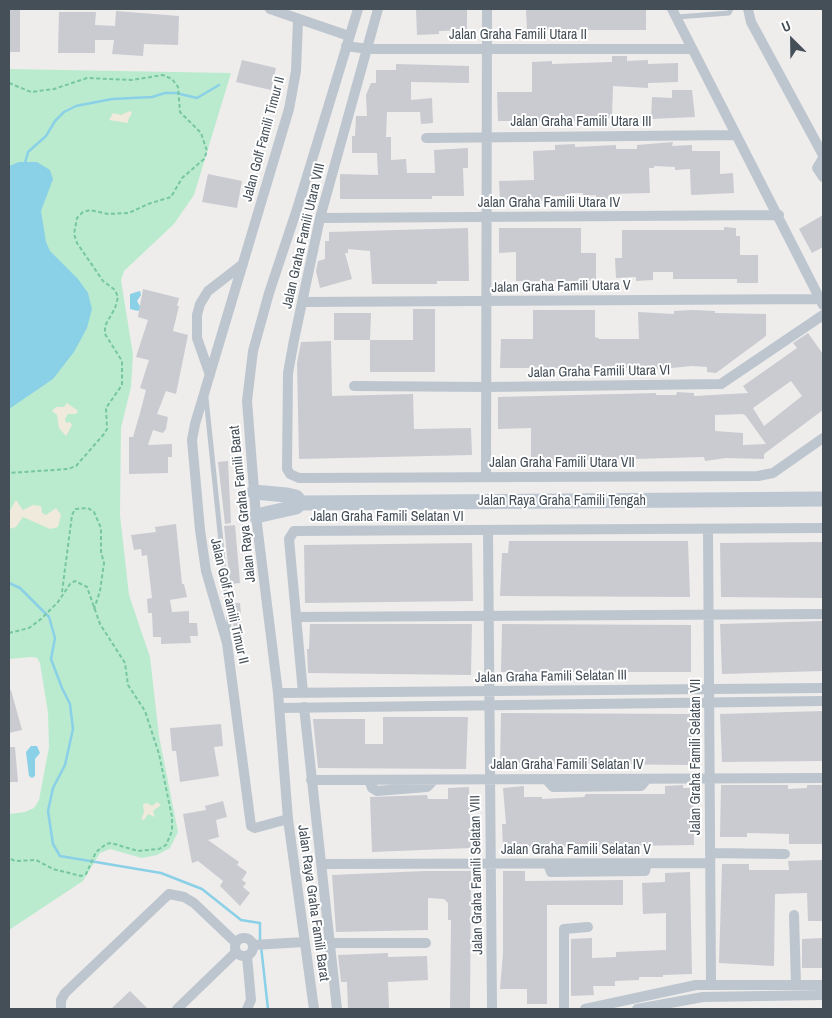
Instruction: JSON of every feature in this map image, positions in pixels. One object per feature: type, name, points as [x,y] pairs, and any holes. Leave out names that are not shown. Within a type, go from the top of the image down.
[{"type":"street","name":"Jalan Graha Famili Utara II","points":[[270,9],[368,49],[691,49]]},
{"type":"street","name":"Jalan Raya Graha Famili Barat","points":[[314,1009],[288,819],[278,693],[256,516],[247,401],[253,351],[269,293],[358,9]]},
{"type":"street","name":"Jalan Graha Famili Utara VIII","points":[[290,474],[287,469],[288,373],[320,218],[378,9]]},
{"type":"street","points":[[486,477],[487,9]]},
{"type":"street","points":[[748,9],[751,22],[823,157],[817,168],[823,177]]},
{"type":"street","points":[[674,13],[822,302]]},
{"type":"street","name":"Jalan Golf Famili Timur II","points":[[288,819],[255,828],[251,826],[228,643],[206,571],[200,530],[192,440],[205,390],[289,109],[296,71],[298,20]]},
{"type":"street","name":"Jalan Graha Famili Utara III","points":[[426,138],[736,135]]},
{"type":"street","name":"Jalan Graha Famili Utara IV","points":[[320,218],[779,215]]},
{"type":"street","points":[[210,375],[198,338],[197,315],[200,304],[208,291],[244,263]]},
{"type":"street","name":"Jalan Graha Famili Utara V","points":[[302,302],[822,302]]},
{"type":"street","name":"Jalan Graha Famili Utara VI","points":[[354,386],[487,387],[721,384],[823,315]]},
{"type":"street","name":"Jalan Graha Famili Utara VII","points":[[290,474],[299,478],[758,476],[773,473],[823,438]]},
{"type":"street","name":"Jalan Raya Graha Famili Tengah","points":[[254,492],[296,497],[301,503]]},
{"type":"street","name":"Jalan Raya Graha Famili Tengah","points":[[256,516],[296,507],[301,503],[823,500]]},
{"type":"street","name":"Jalan Graha Famili Selatan VI","points":[[303,693],[289,539],[294,531],[823,528]]},
{"type":"street","name":"Jalan Graha Famili Selatan VII","points":[[708,530],[711,984]]},
{"type":"street","name":"Jalan Graha Famili Selatan VIII","points":[[488,531],[492,1009]]},
{"type":"street","points":[[296,617],[823,614]]},
{"type":"street","name":"Jalan Graha Famili Selatan III","points":[[278,693],[823,688]]},
{"type":"street","name":"Jalan Graha Famili Selatan III","points":[[279,708],[823,701]]},
{"type":"street","points":[[304,707],[337,1009]]},
{"type":"street","name":"Jalan Graha Famili Selatan IV","points":[[312,780],[823,778]]},
{"type":"street","name":"Jalan Graha Famili Selatan V","points":[[321,864],[647,863],[785,854]]},
{"type":"street","points":[[61,1009],[61,1000],[66,993],[169,894],[184,896],[194,903],[236,947],[239,955],[247,956]]},
{"type":"street","points":[[794,916],[796,985]]},
{"type":"street","points":[[564,1009],[564,929],[588,927]]},
{"type":"street","points":[[177,1009],[236,947],[242,938],[254,945],[304,942]]},
{"type":"street","points":[[330,943],[426,943]]},
{"type":"street","points":[[248,1009],[251,1000],[247,956],[254,945]]},
{"type":"street","points":[[585,1009],[696,985],[823,985]]},
{"type":"street","points":[[637,1009],[703,996],[823,994]]},
{"type":"lane","points":[[674,13],[729,13],[731,9]]},
{"type":"lane","points":[[205,390],[229,619],[228,643]]},
{"type":"path","points":[[9,83],[31,92],[54,89],[87,78],[132,80],[163,75],[172,78],[178,89],[180,112],[196,127],[206,141],[207,151],[204,159],[182,178],[172,197],[148,204],[129,213],[108,214],[90,210],[83,212],[77,218],[75,227],[77,243],[103,281],[115,290],[118,297],[106,326],[105,334],[108,342],[122,361],[122,385],[106,408],[107,429],[76,466],[68,469],[9,473]]},
{"type":"path","points":[[62,592],[72,515],[75,510],[81,507],[88,508],[94,512],[101,528],[101,552],[104,563],[100,592],[94,608]]},
{"type":"path","points":[[9,633],[29,628],[41,619],[54,606],[62,592],[75,581],[87,587],[100,624],[125,662],[128,685],[144,711],[159,754],[172,817],[172,831],[166,844],[159,849],[138,851],[111,843],[101,846],[82,876],[52,869],[36,860],[15,861],[9,858]]},
{"type":"green space","points":[[9,69],[231,73],[194,195],[174,224],[124,271],[121,280],[133,355],[131,387],[121,428],[120,515],[129,595],[150,657],[159,736],[178,832],[170,848],[157,855],[142,858],[110,849],[100,853],[83,881],[9,930],[9,814],[25,812],[34,808],[39,800],[49,747],[48,713],[40,663],[37,658],[32,657],[9,659]]},
{"type":"sand","points":[[130,111],[132,113],[128,123],[109,120],[113,113],[121,115]]},
{"type":"sand","points":[[67,403],[78,411],[76,414],[68,414],[65,419],[66,423],[70,422],[72,425],[66,436],[59,428],[57,415],[52,411],[56,407],[64,407]]},
{"type":"sand","points":[[16,500],[23,510],[33,505],[41,506],[42,513],[46,515],[56,508],[61,515],[58,527],[50,529],[23,517],[16,527],[9,529],[9,512]]},
{"type":"sand","points":[[157,802],[161,805],[153,811],[155,817],[148,814],[144,820],[141,819],[144,813],[143,804],[147,803],[152,806]]},
{"type":"water","points":[[19,162],[37,162],[50,170],[53,179],[41,211],[46,242],[50,251],[78,279],[88,293],[92,309],[87,328],[74,352],[53,379],[9,409],[9,166]]},
{"type":"water","points":[[140,291],[141,295],[137,301],[141,308],[138,311],[130,309],[130,294]]},
{"type":"water","points":[[31,746],[37,746],[40,753],[35,759],[35,776],[32,778],[29,776],[26,752]]},
{"type":"building","points":[[416,9],[467,10],[467,30],[439,31],[439,34],[417,35]]},
{"type":"building","points":[[526,9],[646,9],[646,30],[527,30]]},
{"type":"building","points":[[9,10],[20,10],[20,52],[9,52]]},
{"type":"building","points":[[116,11],[179,16],[178,45],[144,44],[143,56],[112,54],[114,40],[95,40],[95,53],[58,53],[59,12],[96,12],[95,25],[115,26]]},
{"type":"building","points":[[612,56],[627,56],[627,61],[648,60],[648,64],[678,63],[678,82],[648,83],[648,88],[613,86],[612,118],[592,118],[592,121],[498,121],[497,92],[532,92],[532,62],[552,61],[552,64],[612,62]]},
{"type":"building","points":[[242,60],[276,68],[271,90],[236,82]]},
{"type":"building","points":[[396,64],[469,66],[469,83],[411,82],[411,100],[432,98],[433,123],[421,124],[420,112],[387,112],[386,137],[391,137],[391,160],[406,159],[407,173],[435,173],[434,150],[468,148],[468,168],[463,168],[464,196],[432,196],[432,199],[340,199],[340,174],[378,175],[377,153],[352,153],[352,136],[355,136],[356,116],[367,116],[366,95],[371,83],[376,83],[376,70],[396,70]]},
{"type":"building","points":[[672,90],[692,90],[695,117],[651,119],[652,97],[672,98]]},
{"type":"building","points":[[673,142],[672,146],[692,145],[692,151],[720,151],[720,174],[733,173],[734,193],[691,195],[690,169],[675,170],[675,167],[654,166],[654,168],[649,168],[650,193],[610,194],[610,199],[596,198],[596,195],[583,196],[583,193],[570,193],[569,196],[551,196],[551,201],[531,201],[531,199],[500,200],[499,181],[534,180],[533,151],[555,150],[555,145],[575,144],[575,147],[616,145],[616,149],[637,149],[637,145]]},
{"type":"building","points":[[208,174],[242,181],[237,208],[202,202]]},
{"type":"building","points":[[823,215],[823,247],[812,253],[799,229]]},
{"type":"building","points":[[724,227],[736,228],[736,236],[740,236],[740,255],[758,255],[758,283],[737,283],[737,279],[673,279],[673,272],[653,272],[653,280],[636,281],[636,277],[616,278],[615,258],[622,258],[622,230],[724,230]]},
{"type":"building","points":[[468,228],[469,281],[437,281],[437,284],[372,284],[370,251],[348,249],[348,253],[345,253],[352,279],[320,288],[316,271],[318,261],[325,259],[325,241],[329,241],[329,232]]},
{"type":"building","points":[[499,228],[581,228],[581,253],[596,253],[596,281],[516,281],[516,252],[499,253]]},
{"type":"building","points":[[143,289],[179,298],[173,331],[188,335],[176,394],[166,391],[157,414],[168,417],[166,429],[163,433],[153,430],[148,445],[172,444],[172,457],[168,457],[168,473],[129,474],[129,437],[133,437],[146,390],[140,388],[149,360],[136,357],[148,320],[138,317]]},
{"type":"building","points":[[413,309],[435,309],[435,372],[370,372],[370,340],[413,340]]},
{"type":"building","points":[[533,310],[595,310],[595,337],[600,339],[639,339],[638,312],[674,314],[674,311],[692,310],[715,311],[715,313],[766,314],[766,336],[716,373],[707,372],[707,367],[692,366],[651,370],[635,370],[635,368],[500,368],[501,339],[533,339]]},
{"type":"building","points":[[334,313],[371,313],[370,340],[334,340]]},
{"type":"building","points":[[808,333],[823,354],[823,410],[764,454],[764,459],[726,458],[705,461],[704,457],[531,462],[531,428],[498,429],[498,397],[656,393],[656,395],[676,395],[677,392],[694,393],[694,396],[748,393],[743,386],[797,348],[793,343]],"holes":[[[791,381],[802,396],[764,426],[753,408]],[[743,414],[746,416],[766,444],[743,445],[743,433],[715,431],[715,415]]]},
{"type":"building","points":[[331,341],[332,396],[413,394],[414,429],[471,428],[472,455],[299,459],[297,363],[301,342]]},
{"type":"building","points":[[228,461],[231,523],[225,524],[218,462]]},
{"type":"building","points":[[176,524],[182,584],[184,584],[187,597],[170,600],[172,612],[189,611],[189,623],[197,623],[198,636],[190,636],[191,643],[161,644],[161,637],[153,637],[152,613],[148,613],[147,599],[152,598],[147,555],[142,556],[141,549],[134,550],[131,535],[156,532],[155,527]]},
{"type":"building","points":[[235,525],[240,583],[230,584],[224,526]]},
{"type":"building","points":[[509,541],[688,541],[690,597],[500,596],[502,553],[508,553]]},
{"type":"building","points":[[823,542],[823,598],[721,597],[720,543]]},
{"type":"building","points":[[472,543],[473,601],[305,603],[304,545]]},
{"type":"building","points":[[232,603],[240,603],[243,637],[234,637]]},
{"type":"building","points":[[823,621],[823,671],[722,674],[720,624]]},
{"type":"building","points":[[310,624],[472,624],[471,675],[308,673],[307,649],[309,649]]},
{"type":"building","points":[[502,624],[691,625],[691,672],[501,672]]},
{"type":"building","points":[[11,690],[22,730],[9,733],[9,691]]},
{"type":"building","points":[[823,711],[823,761],[722,762],[720,714]]},
{"type":"building","points":[[501,713],[692,714],[691,765],[500,763]]},
{"type":"building","points":[[383,717],[468,717],[466,769],[318,768],[313,719],[365,719],[365,744],[383,744]]},
{"type":"building","points":[[221,724],[223,746],[214,747],[219,776],[180,782],[176,751],[172,751],[170,728]]},
{"type":"building","points":[[9,747],[15,747],[18,782],[9,782]]},
{"type":"building","points":[[683,785],[683,788],[693,788],[694,845],[503,848],[502,824],[506,824],[503,788],[524,786],[524,797],[542,797],[542,799],[584,797],[586,794],[665,794],[665,786]]},
{"type":"building","points":[[721,785],[788,785],[788,789],[807,788],[807,785],[823,785],[823,844],[789,844],[789,834],[747,833],[747,837],[720,837]]},
{"type":"building","points":[[469,787],[471,848],[372,852],[370,797],[427,795],[428,799],[448,799],[448,788]]},
{"type":"building","points":[[223,801],[227,817],[216,820],[219,837],[208,840],[239,862],[237,865],[247,872],[242,880],[246,883],[243,887],[250,893],[240,906],[220,886],[223,881],[198,861],[192,863],[183,814],[206,810],[205,806]]},
{"type":"building","points":[[823,860],[823,921],[808,921],[807,893],[775,894],[774,966],[719,963],[722,864],[749,864],[749,870],[789,870],[788,861]]},
{"type":"building","points":[[471,871],[470,1009],[450,1009],[451,920],[448,920],[448,903],[444,899],[428,898],[428,930],[336,932],[332,875]]},
{"type":"building","points":[[503,871],[525,871],[525,881],[623,880],[623,905],[547,905],[547,1004],[527,1004],[527,989],[500,989],[503,953]]},
{"type":"building","points":[[690,872],[692,974],[639,977],[639,980],[615,981],[615,986],[593,986],[594,995],[571,996],[571,939],[592,938],[592,958],[616,957],[616,952],[666,950],[666,913],[643,914],[642,883],[665,882],[665,873]]},
{"type":"building","points":[[823,938],[823,968],[802,968],[802,939]]},
{"type":"building","points":[[388,953],[388,957],[427,956],[428,980],[388,982],[389,1008],[348,1009],[347,982],[341,982],[338,955]]},
{"type":"building","points":[[130,991],[148,1009],[111,1009]]},
{"type":"waterway","points":[[25,163],[28,152],[46,136],[55,121],[64,112],[76,106],[112,99],[152,97],[165,93],[176,93],[197,98],[219,85]]},
{"type":"waterway","points":[[9,583],[20,588],[49,617],[55,638],[51,659],[70,704],[73,729],[65,765],[53,788],[48,811],[53,844],[60,856],[161,873],[202,889],[241,920],[260,923],[260,941]]},
{"type":"waterway","points":[[261,946],[268,1009]]}]
